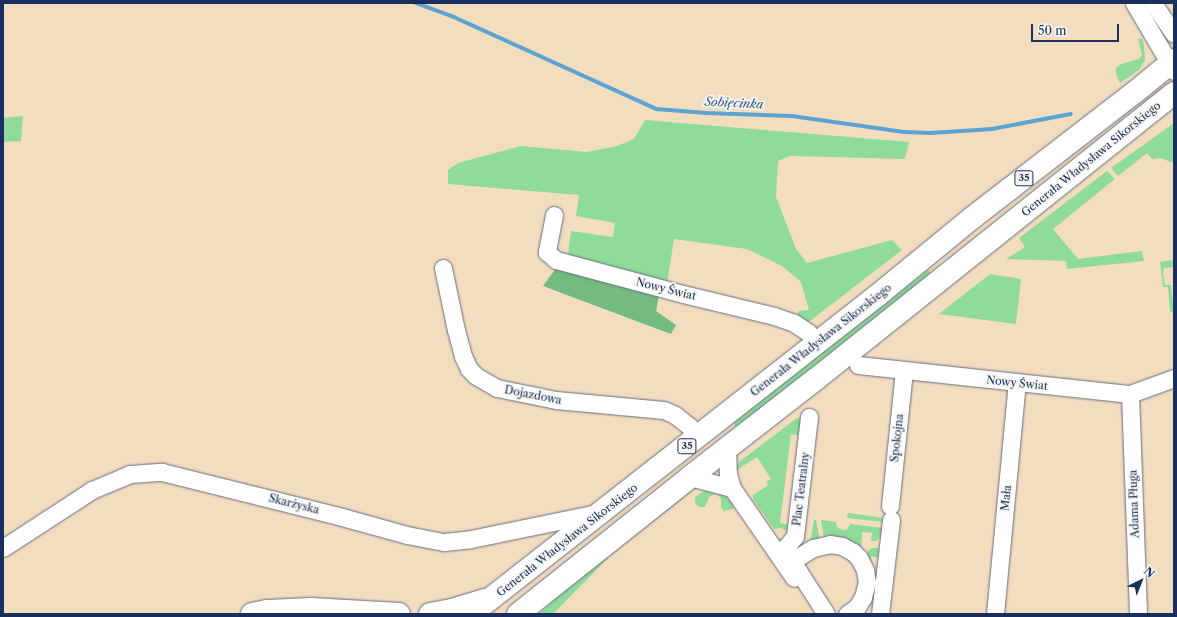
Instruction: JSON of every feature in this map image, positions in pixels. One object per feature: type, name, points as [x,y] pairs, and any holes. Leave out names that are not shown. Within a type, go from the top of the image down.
[{"type":"main road","name":"Generała Władysława Sikorskiego","points":[[471,614],[816,344],[972,218],[1173,64]]},
{"type":"main road","name":"Generała Władysława Sikorskiego","points":[[518,614],[816,379],[1174,93]]},
{"type":"main road","points":[[430,614],[452,610],[495,596]]},
{"type":"main road","points":[[252,614],[268,611],[311,609],[400,614]]},
{"type":"street","points":[[1134,3],[1173,64]]},
{"type":"street","points":[[1153,3],[1174,34]]},
{"type":"street","name":"Nowy Świat","points":[[554,215],[548,252],[556,260],[683,294],[774,316],[794,323],[808,332],[816,344]]},
{"type":"street","name":"Dojazdowa","points":[[443,268],[463,356],[469,370],[476,376],[497,388],[556,400],[664,410],[689,426],[699,436]]},
{"type":"street","name":"Nowy Świat","points":[[858,365],[1130,394],[1174,378]]},
{"type":"street","name":"Spokojna","points":[[880,614],[904,371]]},
{"type":"street","name":"Mała","points":[[995,614],[1017,383]]},
{"type":"street","name":"Adama Pługa","points":[[1130,394],[1138,614]]},
{"type":"street","name":"Plac Teatralny","points":[[778,553],[788,546],[795,536],[810,417]]},
{"type":"street","points":[[727,448],[728,474],[732,488],[778,553],[818,614]]},
{"type":"street","name":"Skarżyska","points":[[3,548],[92,490],[130,474],[162,472],[342,517],[407,535],[444,542],[471,540],[602,512]]},
{"type":"street","points":[[690,477],[732,488]]},
{"type":"street","points":[[826,614],[792,561],[813,548],[830,544],[842,546],[853,552],[859,558],[865,570],[867,582],[863,597],[857,607],[847,614]]},
{"type":"green space","points":[[1138,39],[1142,39],[1144,45],[1145,60],[1139,70],[1120,83],[1116,74],[1116,68],[1121,64],[1139,59],[1142,55]]},
{"type":"green space","points":[[23,116],[21,141],[3,142],[3,118]]},
{"type":"green space","points":[[645,120],[909,142],[905,159],[790,156],[778,161],[776,197],[796,249],[807,263],[892,240],[902,250],[806,324],[796,318],[799,311],[809,310],[801,282],[782,266],[747,249],[674,239],[667,284],[568,255],[571,231],[613,237],[615,223],[576,216],[579,195],[448,184],[448,170],[458,163],[521,146],[587,152],[617,146],[634,139]]},
{"type":"green space","points":[[1174,123],[1174,163],[1160,158],[1152,159],[1147,153],[1118,176],[1111,168]]},
{"type":"green space","points":[[1107,171],[1115,179],[1053,229],[1078,259],[1142,251],[1144,261],[1067,269],[1066,261],[1006,259],[1025,247],[1019,238]]},
{"type":"green space","points":[[1174,260],[1174,267],[1164,268],[1163,275],[1165,285],[1171,285],[1174,314],[1170,311],[1168,287],[1163,287],[1160,262]]},
{"type":"green space","points":[[559,264],[659,295],[656,311],[676,325],[671,334],[543,286]]},
{"type":"green space","points":[[928,270],[932,274],[736,427],[733,422]]},
{"type":"green space","points":[[990,274],[1021,279],[1016,324],[939,314]]},
{"type":"green space","points":[[797,418],[804,420],[802,436],[791,434],[780,523],[790,525],[789,533],[781,528],[774,529],[753,499],[753,495],[768,485],[766,482],[771,479],[757,457],[737,470],[737,466],[739,462]]},
{"type":"green space","points":[[693,487],[697,487],[612,554],[553,614],[539,614],[598,560]]},
{"type":"green space","points":[[704,491],[723,494],[733,503],[733,509],[723,511],[721,507],[721,498],[716,493],[709,497],[705,507],[699,507],[695,503],[695,497]]},
{"type":"green space","points":[[848,513],[884,518],[884,522],[847,518]]},
{"type":"green space","points":[[814,520],[816,520],[821,545],[810,543]]},
{"type":"green space","points":[[821,520],[836,522],[837,527],[842,530],[847,530],[850,524],[883,528],[882,536],[876,541],[871,541],[872,533],[862,532],[861,553],[867,554],[869,550],[873,548],[877,548],[880,552],[880,557],[871,557],[870,574],[877,575],[877,578],[870,577],[869,586],[876,586],[876,589],[868,588],[865,570],[825,545]]},
{"type":"waterway","name":"Sobięcinka","points":[[416,3],[454,17],[657,109],[706,113],[792,116],[904,132],[931,133],[992,129],[1071,114]]}]
